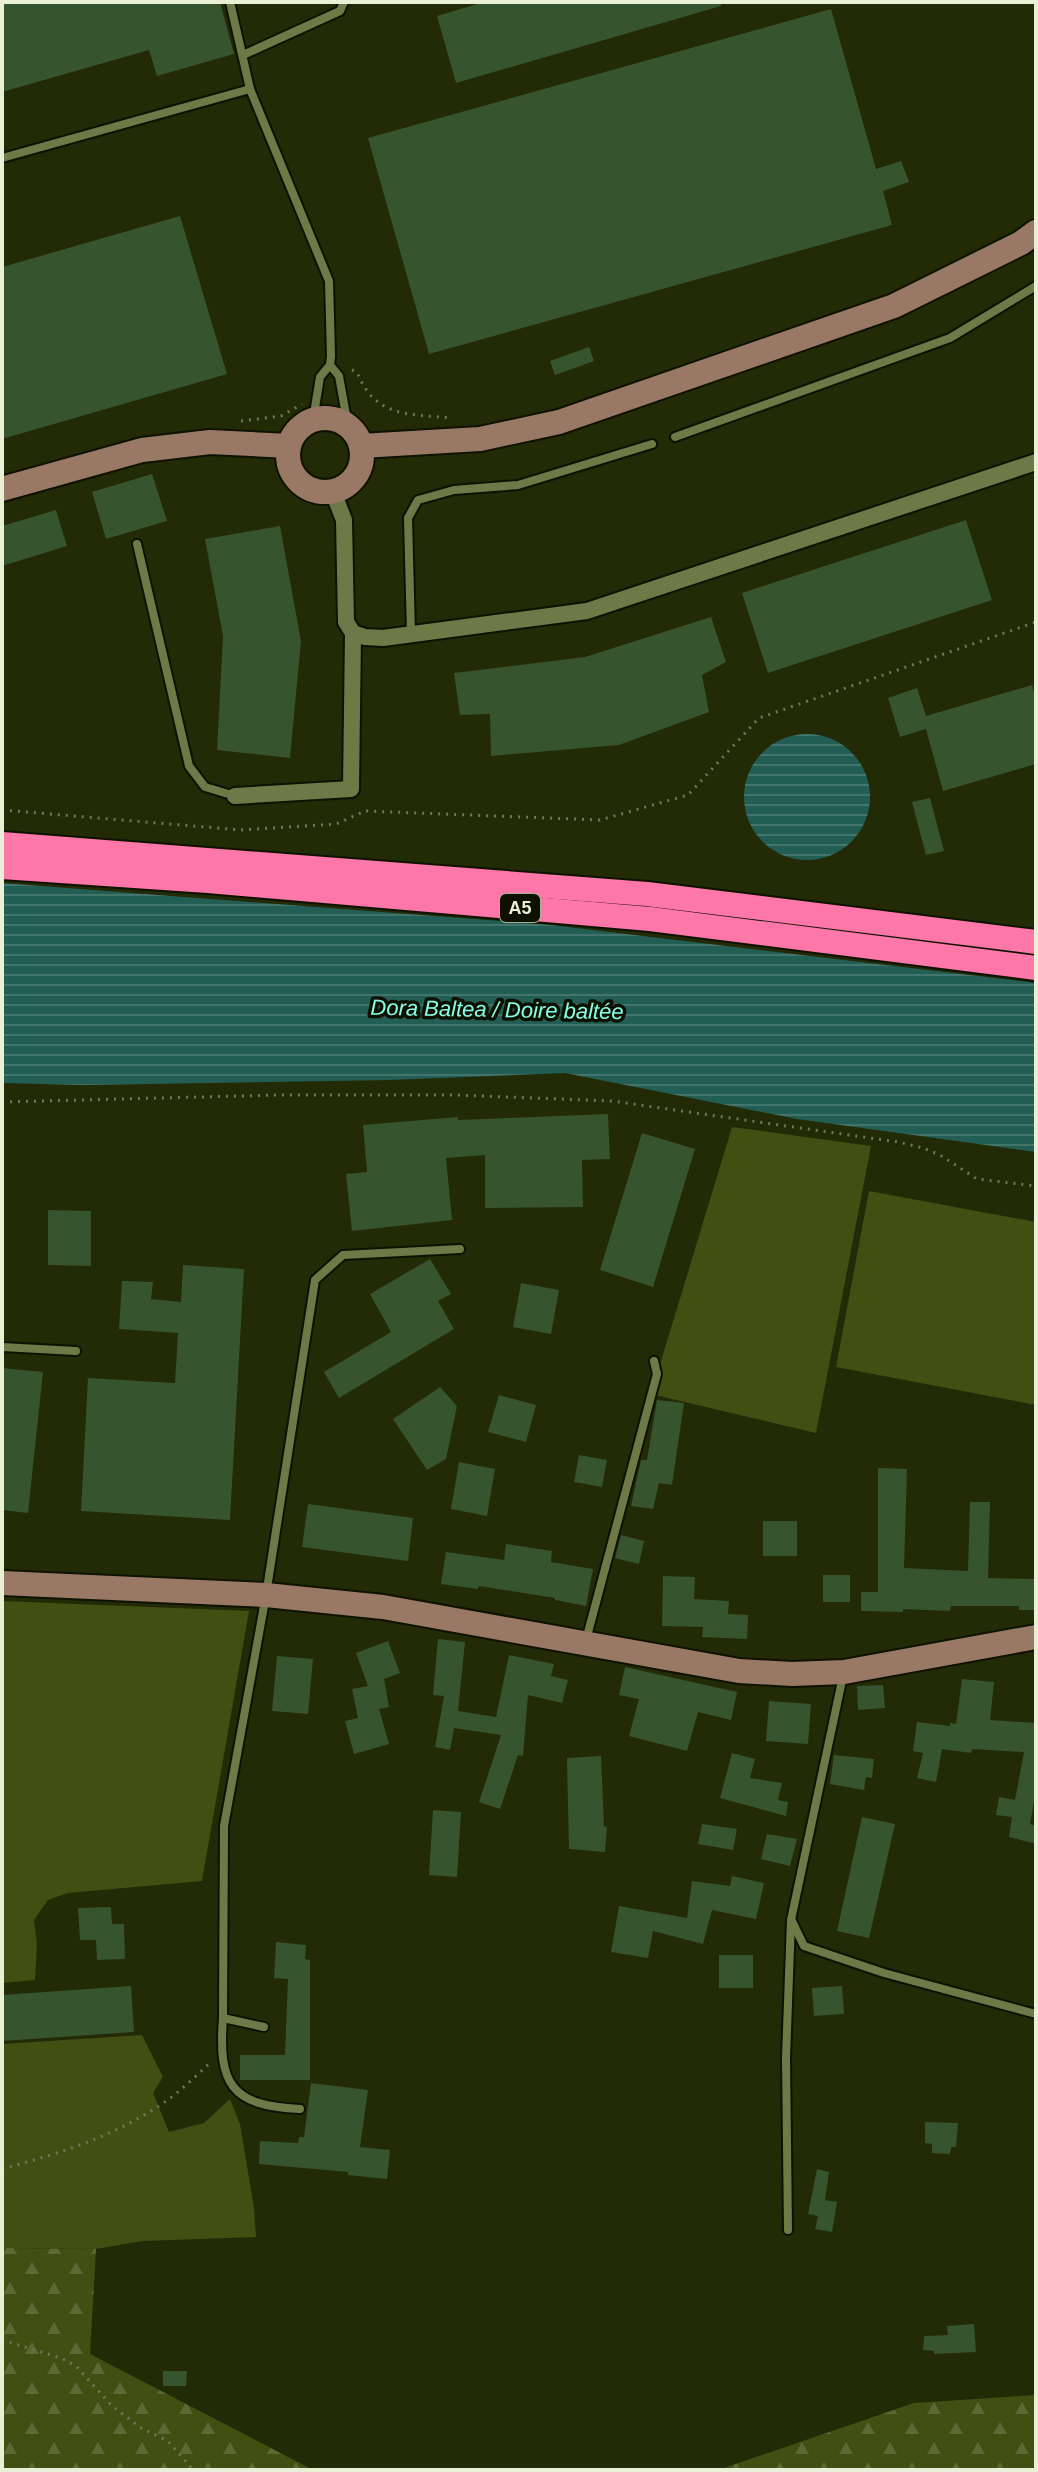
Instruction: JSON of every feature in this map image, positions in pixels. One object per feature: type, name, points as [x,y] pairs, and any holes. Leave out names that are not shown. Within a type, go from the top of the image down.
[{"type":"highway","name":"A5","points":[[2,844],[647,894],[1036,942]]},
{"type":"highway","name":"A5","points":[[2,867],[208,881],[650,919],[1036,968]]},
{"type":"street","points":[[355,436],[480,439],[559,422],[894,306],[1021,243],[1036,232]]},
{"type":"street","points":[[313,420],[337,420],[355,436],[360,469],[354,480],[344,487],[333,492],[318,492],[304,486],[293,475],[288,461],[289,446],[303,426],[313,420]]},
{"type":"street","points":[[2,489],[153,448],[210,442],[289,446]]},
{"type":"street","points":[[353,633],[383,638],[587,611],[1036,462]]},
{"type":"street","points":[[235,796],[351,789],[353,633],[346,622],[344,520],[333,492]]},
{"type":"street","points":[[2,1583],[266,1595],[383,1607],[739,1671],[792,1674],[844,1672],[1036,1637]]},
{"type":"lane","points":[[230,2],[250,89],[329,281],[330,365],[339,376],[355,436]]},
{"type":"lane","points":[[243,55],[340,11],[344,2]]},
{"type":"lane","points":[[2,158],[250,89]]},
{"type":"lane","points":[[675,437],[950,338],[1036,286]]},
{"type":"lane","points":[[313,420],[320,377],[330,365]]},
{"type":"lane","points":[[411,634],[408,518],[418,500],[454,490],[518,485],[652,444]]},
{"type":"lane","points":[[137,544],[189,766],[205,787],[235,796]]},
{"type":"lane","points":[[300,2109],[271,2108],[242,2095],[228,2081],[220,2053],[224,1826],[266,1595],[315,1280],[343,1255],[460,1249]]},
{"type":"lane","points":[[2,1347],[76,1351]]},
{"type":"lane","points":[[585,1644],[657,1374],[654,1361]]},
{"type":"lane","points":[[788,2230],[786,2058],[791,1920],[844,1672]]},
{"type":"lane","points":[[791,1920],[804,1946],[884,1973],[1036,2014]]},
{"type":"lane","points":[[223,2018],[264,2027]]},
{"type":"path","points":[[2,810],[241,830],[336,824],[365,811],[600,820],[688,795],[759,718],[1036,622]]},
{"type":"path","points":[[2,1102],[279,1095],[455,1095],[612,1101],[898,1142],[940,1155],[977,1179],[1036,1186]]},
{"type":"path","points":[[2,2169],[49,2157],[108,2136],[170,2099],[220,2053]]},
{"type":"path","points":[[2,2340],[61,2358],[76,2366],[112,2406],[141,2428],[168,2441],[193,2470]]},
{"type":"green space","points":[[732,1127],[871,1146],[816,1433],[651,1394]]},
{"type":"green space","points":[[869,1191],[1036,1222],[1036,1405],[836,1367]]},
{"type":"green space","points":[[2,1601],[249,1611],[202,1881],[68,1893],[48,1900],[34,1920],[37,1944],[35,1980],[2,1983]]},
{"type":"green space","points":[[142,2035],[163,2077],[153,2093],[169,2132],[204,2123],[230,2099],[240,2124],[256,2237],[142,2241],[96,2249],[2,2248],[2,2044]]},
{"type":"green space","points":[[2,2248],[96,2249],[90,2354],[313,2470],[2,2470]]},
{"type":"green space","points":[[1036,2395],[1036,2470],[718,2470],[914,2403]]},
{"type":"water","points":[[807,734],[831,739],[852,752],[865,773],[870,797],[865,821],[852,842],[831,855],[807,860],[783,855],[762,842],[749,821],[744,797],[749,773],[762,752],[783,739]]},
{"type":"water","name":"Dora Baltea / Doire baltée","points":[[2,883],[551,925],[1036,983],[1036,1152],[797,1119],[565,1073],[389,1080],[82,1085],[2,1083]]},
{"type":"building","points":[[2,2],[220,2],[234,54],[157,76],[149,50],[2,92]]},
{"type":"building","points":[[484,2],[721,2],[721,6],[456,83],[437,16]]},
{"type":"building","points":[[831,9],[876,169],[901,161],[909,182],[883,191],[892,225],[429,354],[368,138]]},
{"type":"building","points":[[180,216],[227,374],[2,439],[2,267]]},
{"type":"building","points":[[589,347],[594,361],[555,375],[550,361]]},
{"type":"building","points":[[152,474],[167,521],[106,539],[92,492]]},
{"type":"building","points":[[56,510],[67,546],[2,566],[2,526]]},
{"type":"building","points":[[966,520],[992,600],[768,673],[742,593]]},
{"type":"building","points":[[280,526],[301,641],[290,758],[217,750],[223,636],[205,539]]},
{"type":"building","points":[[711,617],[726,662],[702,675],[709,712],[619,745],[491,756],[490,714],[460,715],[454,673],[585,657]]},
{"type":"building","points":[[1032,685],[1036,700],[1036,764],[943,791],[926,729],[900,737],[888,698],[917,688],[926,716]]},
{"type":"building","points":[[930,798],[944,851],[926,855],[912,802]]},
{"type":"building","points":[[608,1114],[610,1159],[582,1160],[583,1207],[485,1208],[485,1155],[446,1158],[452,1220],[352,1231],[346,1174],[367,1172],[363,1125],[458,1117],[458,1120]]},
{"type":"building","points":[[642,1133],[695,1149],[653,1287],[600,1270]]},
{"type":"building","points":[[48,1210],[91,1211],[91,1266],[48,1265]]},
{"type":"building","points":[[430,1259],[451,1294],[438,1301],[454,1329],[339,1398],[324,1372],[391,1332],[370,1294]]},
{"type":"building","points":[[183,1265],[244,1269],[230,1520],[81,1511],[88,1378],[175,1383],[178,1333],[119,1329],[122,1281],[153,1282],[151,1299],[181,1302]]},
{"type":"building","points":[[521,1283],[559,1290],[551,1334],[513,1327]]},
{"type":"building","points":[[2,1368],[43,1372],[28,1513],[2,1510]]},
{"type":"building","points":[[440,1387],[457,1406],[446,1459],[427,1470],[393,1419]]},
{"type":"building","points":[[499,1395],[536,1405],[526,1442],[488,1432]]},
{"type":"building","points":[[657,1400],[684,1403],[672,1485],[659,1483],[653,1509],[631,1506],[641,1460],[647,1460]]},
{"type":"building","points":[[579,1455],[607,1460],[602,1487],[574,1482]]},
{"type":"building","points":[[459,1462],[495,1469],[487,1516],[451,1509]]},
{"type":"building","points":[[878,1468],[907,1469],[904,1568],[968,1571],[970,1502],[990,1502],[988,1578],[1036,1579],[1036,1610],[1019,1610],[1019,1606],[951,1606],[950,1611],[861,1611],[861,1592],[878,1592]]},
{"type":"building","points":[[308,1504],[413,1518],[408,1561],[302,1547]]},
{"type":"building","points":[[763,1521],[797,1521],[797,1556],[763,1556]]},
{"type":"building","points":[[621,1535],[644,1541],[639,1564],[615,1558]]},
{"type":"building","points":[[506,1544],[552,1551],[551,1562],[593,1569],[586,1606],[479,1586],[478,1589],[441,1584],[446,1552],[504,1560]]},
{"type":"building","points":[[823,1575],[850,1575],[850,1602],[823,1602]]},
{"type":"building","points":[[663,1576],[695,1577],[694,1599],[729,1601],[728,1614],[748,1615],[747,1639],[702,1637],[703,1627],[662,1626]]},
{"type":"building","points":[[438,1639],[465,1642],[458,1711],[496,1717],[509,1655],[554,1664],[551,1676],[568,1680],[562,1703],[528,1695],[523,1756],[518,1755],[500,1809],[479,1802],[501,1735],[454,1728],[450,1750],[435,1747],[444,1696],[433,1695]]},
{"type":"building","points":[[388,1641],[400,1673],[384,1679],[389,1707],[379,1709],[389,1744],[354,1754],[345,1721],[358,1718],[352,1689],[368,1686],[356,1653]]},
{"type":"building","points":[[277,1656],[313,1659],[308,1714],[272,1711]]},
{"type":"building","points":[[625,1667],[737,1692],[731,1720],[698,1712],[687,1751],[629,1736],[639,1699],[619,1695]]},
{"type":"building","points":[[962,1679],[994,1682],[990,1720],[1036,1723],[1036,1790],[1030,1824],[1036,1826],[1036,1844],[1009,1837],[1012,1817],[996,1815],[999,1797],[1015,1800],[1024,1752],[972,1749],[971,1753],[942,1749],[936,1782],[917,1778],[923,1753],[913,1751],[917,1722],[956,1724]]},
{"type":"building","points":[[883,1685],[885,1708],[858,1710],[857,1686]]},
{"type":"building","points":[[769,1701],[811,1704],[808,1744],[766,1741]]},
{"type":"building","points":[[732,1753],[755,1759],[750,1778],[782,1783],[778,1800],[788,1802],[786,1816],[720,1798]]},
{"type":"building","points":[[834,1755],[874,1759],[872,1778],[866,1777],[864,1790],[830,1784]]},
{"type":"building","points":[[601,1756],[604,1826],[607,1827],[605,1852],[569,1849],[567,1758]]},
{"type":"building","points":[[433,1810],[461,1812],[457,1877],[429,1875]]},
{"type":"building","points":[[862,1817],[895,1824],[869,1938],[837,1931]]},
{"type":"building","points":[[702,1824],[737,1829],[733,1850],[698,1844]]},
{"type":"building","points":[[767,1834],[797,1839],[790,1866],[761,1859]]},
{"type":"building","points":[[732,1876],[764,1883],[756,1919],[712,1910],[703,1944],[653,1931],[648,1958],[611,1952],[619,1906],[687,1918],[692,1881],[730,1886]]},
{"type":"building","points":[[111,1907],[112,1924],[124,1924],[125,1959],[97,1960],[96,1940],[80,1940],[78,1908]]},
{"type":"building","points":[[276,1942],[306,1945],[305,1959],[310,1960],[310,2080],[240,2080],[240,2055],[285,2055],[288,1979],[274,1978]]},
{"type":"building","points":[[719,1955],[753,1955],[753,1988],[719,1988]]},
{"type":"building","points":[[131,1986],[134,2032],[2,2041],[2,1995]]},
{"type":"building","points":[[842,1986],[844,2014],[814,2016],[812,1988]]},
{"type":"building","points":[[311,2083],[368,2090],[360,2147],[390,2150],[387,2179],[348,2175],[348,2172],[259,2164],[260,2141],[298,2143],[299,2137],[304,2137]]},
{"type":"building","points":[[925,2122],[958,2123],[956,2147],[951,2147],[950,2154],[932,2153],[932,2144],[925,2143]]},
{"type":"building","points":[[817,2169],[829,2172],[825,2200],[837,2202],[832,2232],[815,2229],[818,2216],[808,2214]]},
{"type":"building","points":[[974,2324],[976,2352],[934,2354],[934,2351],[923,2350],[924,2336],[948,2335],[947,2326]]},
{"type":"building","points":[[163,2371],[187,2371],[186,2386],[163,2386]]}]
